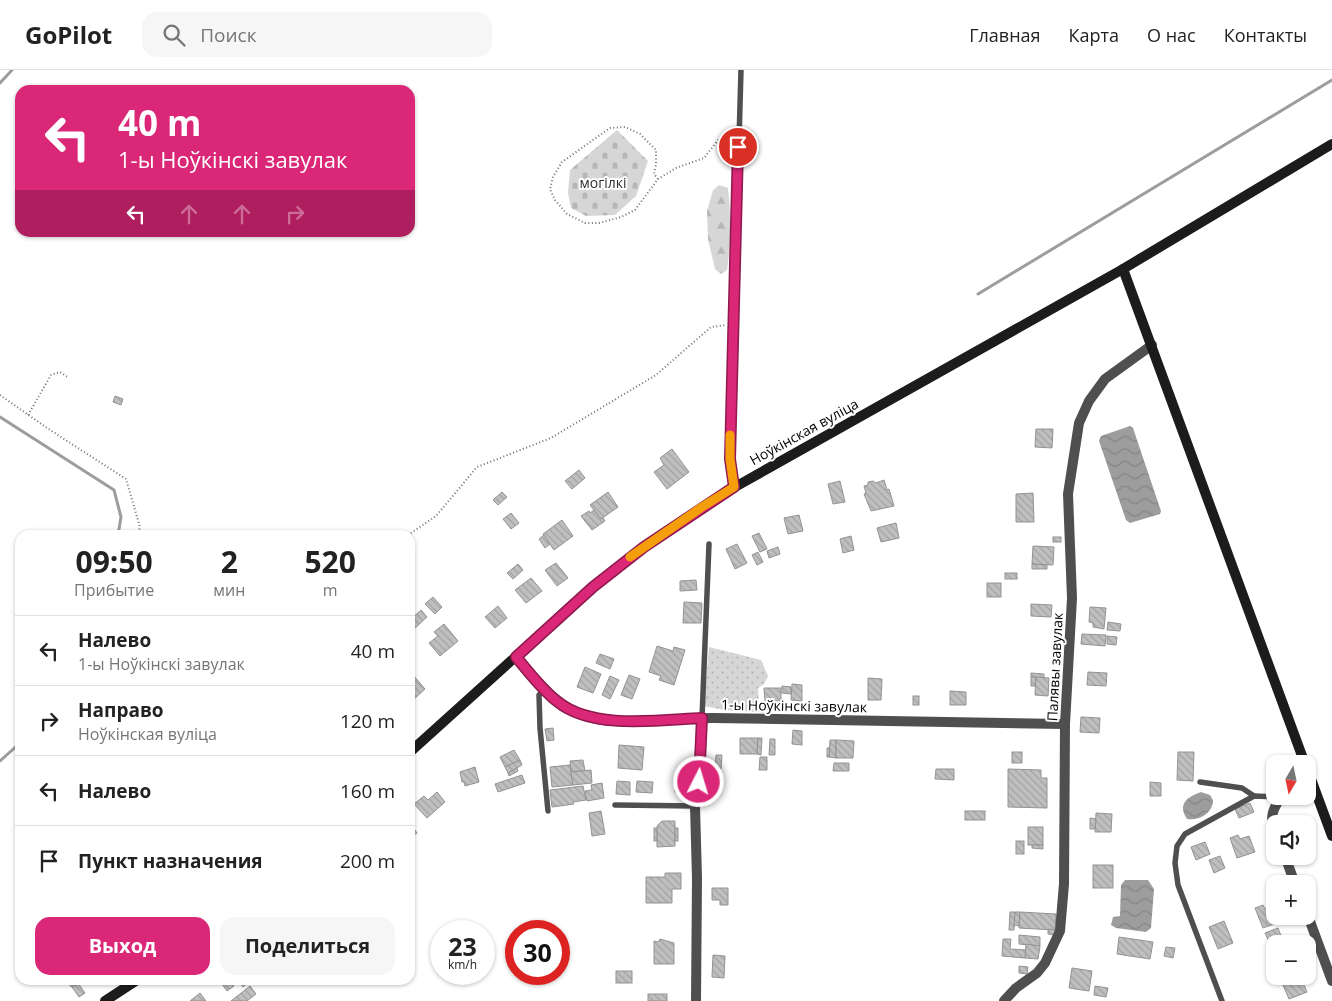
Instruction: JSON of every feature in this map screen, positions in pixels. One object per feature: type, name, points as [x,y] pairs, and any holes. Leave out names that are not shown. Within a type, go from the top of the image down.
[{"type":"main road","name":"Ноўкінская вуліца","points":[[415,748],[593,587],[644,547],[734,487],[1123,269],[1332,144]]},
{"type":"main road","points":[[1123,269],[1302,755]]},
{"type":"main road","points":[[1316,796],[1332,836]]},
{"type":"main road","points":[[105,1001],[129,985]]},
{"type":"street","name":"Палявы завулак","points":[[1004,1001],[1045,963],[1060,931],[1064,884],[1065,724],[1072,598],[1068,494],[1079,423],[1089,401],[1105,379],[1152,345]]},
{"type":"street","name":"1-ы Ноўкінскі завулак","points":[[516,657],[558,702],[571,710],[602,720],[702,718],[1065,724]]},
{"type":"street","points":[[696,1001],[697,878],[695,806],[700,766],[702,718]]},
{"type":"street","points":[[1311,925],[1332,981]]},
{"type":"lane","points":[[734,487],[730,459],[741,70]]},
{"type":"lane","points":[[702,718],[709,544]]},
{"type":"lane","points":[[545,690],[539,695],[539,715],[548,811]]},
{"type":"lane","points":[[1200,782],[1242,788],[1254,796]]},
{"type":"lane","points":[[1222,1001],[1178,885],[1175,864],[1177,846],[1185,834],[1254,796],[1266,796]]},
{"type":"lane","points":[[616,804],[695,806]]},
{"type":"path","points":[[658,179],[654,174],[656,150],[640,134],[625,127],[610,128],[562,162],[553,176],[550,189],[555,200],[567,214],[585,223],[599,223],[621,217],[635,210],[658,179],[676,168],[704,158],[718,140],[739,128]]},
{"type":"path","points":[[415,530],[436,516],[477,467],[551,438],[656,375],[711,328],[734,323]]},
{"type":"path","points":[[28,415],[51,376],[60,372],[69,378]]},
{"type":"path","points":[[0,395],[126,480],[139,530]]},
{"type":"green space","name":"могілкі","points":[[617,130],[648,161],[636,196],[615,215],[586,216],[571,208],[568,193],[570,170]]},
{"type":"green space","points":[[719,185],[728,188],[730,219],[727,270],[721,274],[715,269],[708,239],[707,211],[713,190]]},
{"type":"green space","points":[[709,647],[761,660],[768,676],[764,684],[758,688],[759,702],[772,706],[770,713],[724,710],[704,706]]},
{"type":"water","points":[[1130,426],[1133,428],[1161,511],[1160,514],[1130,523],[1126,520],[1099,441],[1101,436]]},
{"type":"water","points":[[1201,792],[1210,795],[1213,800],[1211,809],[1205,815],[1196,819],[1187,819],[1184,814],[1183,805],[1192,796]]},
{"type":"water","points":[[1125,880],[1148,880],[1154,889],[1151,928],[1146,932],[1116,928],[1111,925],[1113,917],[1120,916],[1121,885]]},
{"type":"building","points":[[115,396],[123,399],[121,405],[113,402]]},
{"type":"building","points":[[1036,429],[1053,429],[1052,448],[1035,447]]},
{"type":"building","points":[[672,449],[689,472],[667,489],[654,472],[664,465],[660,458]]},
{"type":"building","points":[[579,470],[585,478],[572,489],[565,481]]},
{"type":"building","points":[[884,480],[894,506],[871,511],[864,494],[866,493],[864,486],[868,485],[868,482],[873,481],[876,483]]},
{"type":"building","points":[[840,481],[845,502],[833,504],[828,484]]},
{"type":"building","points":[[502,492],[507,497],[498,505],[493,500]]},
{"type":"building","points":[[608,492],[618,507],[601,519],[590,505]]},
{"type":"building","points":[[1033,493],[1034,522],[1016,522],[1016,494]]},
{"type":"building","points":[[594,510],[605,521],[592,530],[581,516]]},
{"type":"building","points":[[511,513],[519,523],[511,529],[503,519]]},
{"type":"building","points":[[799,515],[803,531],[788,534],[784,518]]},
{"type":"building","points":[[562,520],[573,536],[554,550],[543,534]]},
{"type":"building","points":[[896,523],[899,538],[881,542],[877,528]]},
{"type":"building","points":[[759,533],[767,549],[760,552],[752,536]]},
{"type":"building","points":[[544,535],[550,544],[545,548],[539,539]]},
{"type":"building","points":[[851,536],[854,550],[843,553],[840,539]]},
{"type":"building","points":[[1053,537],[1061,537],[1061,542],[1053,542]]},
{"type":"building","points":[[737,544],[747,563],[735,569],[726,549]]},
{"type":"building","points":[[1033,546],[1054,547],[1053,565],[1032,564]]},
{"type":"building","points":[[778,547],[780,554],[769,558],[767,551]]},
{"type":"building","points":[[758,552],[763,562],[757,565],[752,555]]},
{"type":"building","points":[[556,563],[568,578],[557,586],[545,570]]},
{"type":"building","points":[[518,564],[523,570],[513,579],[507,573]]},
{"type":"building","points":[[1032,564],[1047,565],[1047,569],[1032,569]]},
{"type":"building","points":[[1005,573],[1017,573],[1017,579],[1005,579]]},
{"type":"building","points":[[531,578],[542,591],[526,603],[515,590]]},
{"type":"building","points":[[696,580],[697,590],[680,591],[680,581]]},
{"type":"building","points":[[987,583],[1001,583],[1001,597],[987,597]]},
{"type":"building","points":[[433,597],[442,607],[435,614],[425,604]]},
{"type":"building","points":[[684,602],[702,603],[701,623],[683,623]]},
{"type":"building","points":[[1031,604],[1052,605],[1051,617],[1031,616]]},
{"type":"building","points":[[498,606],[507,618],[495,628],[485,617]]},
{"type":"building","points":[[1090,607],[1106,608],[1104,629],[1093,627],[1093,623],[1089,622]]},
{"type":"building","points":[[421,610],[427,617],[415,628],[415,615]]},
{"type":"building","points":[[1108,622],[1121,624],[1120,631],[1107,630]]},
{"type":"building","points":[[444,624],[458,641],[440,656],[429,643],[438,636],[434,632]]},
{"type":"building","points":[[1082,634],[1106,635],[1105,646],[1081,644]]},
{"type":"building","points":[[1107,636],[1117,637],[1116,645],[1107,644]]},
{"type":"building","points":[[657,646],[673,651],[674,647],[685,650],[674,685],[659,680],[661,676],[649,672]]},
{"type":"building","points":[[600,654],[614,659],[610,669],[596,663]]},
{"type":"building","points":[[585,667],[601,674],[593,693],[577,687]]},
{"type":"building","points":[[1088,672],[1107,673],[1106,686],[1087,685]]},
{"type":"building","points":[[1031,673],[1044,674],[1044,678],[1031,677]]},
{"type":"building","points":[[629,675],[640,679],[632,699],[621,695]]},
{"type":"building","points":[[610,676],[619,680],[610,699],[602,695]]},
{"type":"building","points":[[415,677],[425,689],[415,698]]},
{"type":"building","points":[[1031,677],[1036,677],[1035,686],[1031,686]]},
{"type":"building","points":[[1036,677],[1049,678],[1048,696],[1035,695]]},
{"type":"building","points":[[868,678],[882,679],[881,700],[868,700]]},
{"type":"building","points":[[792,684],[802,685],[802,701],[791,700]]},
{"type":"building","points":[[782,686],[791,687],[791,694],[782,693]]},
{"type":"building","points":[[764,688],[781,688],[781,701],[765,701]]},
{"type":"building","points":[[950,691],[966,692],[966,705],[950,705]]},
{"type":"building","points":[[913,696],[919,696],[919,705],[913,705]]},
{"type":"building","points":[[1081,717],[1100,718],[1099,733],[1080,732]]},
{"type":"building","points":[[553,728],[554,740],[547,741],[545,729]]},
{"type":"building","points":[[793,730],[802,731],[802,745],[792,744]]},
{"type":"building","points":[[740,738],[758,738],[757,754],[740,754]]},
{"type":"building","points":[[758,738],[762,738],[761,755],[757,754]]},
{"type":"building","points":[[770,739],[775,739],[775,755],[769,755]]},
{"type":"building","points":[[830,740],[836,740],[836,758],[829,757]]},
{"type":"building","points":[[836,740],[854,741],[853,758],[836,758]]},
{"type":"building","points":[[619,745],[644,747],[642,770],[618,768]]},
{"type":"building","points":[[827,748],[830,748],[829,757],[827,757]]},
{"type":"building","points":[[514,750],[520,760],[505,767],[500,757]]},
{"type":"building","points":[[1012,752],[1022,752],[1022,763],[1012,763]]},
{"type":"building","points":[[1178,752],[1194,752],[1193,781],[1177,780]]},
{"type":"building","points":[[716,755],[722,755],[721,769],[715,769]]},
{"type":"building","points":[[760,757],[767,757],[767,770],[759,770]]},
{"type":"building","points":[[520,760],[522,765],[508,773],[505,767]]},
{"type":"building","points":[[583,760],[585,771],[571,772],[570,761]]},
{"type":"building","points":[[834,763],[849,763],[849,771],[833,771]]},
{"type":"building","points":[[570,765],[573,785],[552,787],[550,767]]},
{"type":"building","points":[[475,767],[479,782],[465,786],[460,772]]},
{"type":"building","points":[[517,768],[518,771],[509,776],[508,773]]},
{"type":"building","points":[[936,769],[954,769],[954,780],[935,779]]},
{"type":"building","points":[[1008,769],[1041,770],[1041,778],[1047,778],[1047,808],[1008,807]]},
{"type":"building","points":[[591,770],[592,783],[573,785],[571,772]]},
{"type":"building","points":[[676,774],[689,775],[688,793],[675,792]]},
{"type":"building","points":[[522,775],[525,783],[498,792],[495,784]]},
{"type":"building","points":[[617,781],[630,782],[630,795],[616,794]]},
{"type":"building","points":[[637,781],[653,782],[652,793],[636,792]]},
{"type":"building","points":[[1150,782],[1161,783],[1161,796],[1150,796]]},
{"type":"building","points":[[602,783],[604,798],[587,801],[585,791],[592,790],[591,785]]},
{"type":"building","points":[[583,786],[586,800],[552,807],[550,790]]},
{"type":"building","points":[[437,792],[445,802],[427,818],[415,803],[424,796],[428,800]]},
{"type":"building","points":[[1250,803],[1254,812],[1239,818],[1235,809]]},
{"type":"building","points":[[601,811],[605,834],[592,836],[589,813]]},
{"type":"building","points":[[965,811],[985,811],[985,820],[965,820]]},
{"type":"building","points":[[1096,813],[1112,814],[1111,832],[1095,832]]},
{"type":"building","points":[[1090,818],[1096,819],[1095,829],[1090,829]]},
{"type":"building","points":[[662,821],[675,821],[675,846],[657,847],[657,826]]},
{"type":"building","points":[[1028,827],[1043,827],[1043,845],[1028,845]]},
{"type":"building","points":[[654,828],[657,828],[657,841],[654,841]]},
{"type":"building","points":[[675,828],[678,828],[678,841],[675,841]]},
{"type":"building","points":[[1238,835],[1240,839],[1249,836],[1255,852],[1237,858],[1230,838]]},
{"type":"building","points":[[1016,841],[1024,841],[1024,854],[1016,854]]},
{"type":"building","points":[[1205,842],[1210,854],[1196,860],[1191,847]]},
{"type":"building","points":[[1032,845],[1043,845],[1043,849],[1032,848]]},
{"type":"building","points":[[1220,856],[1225,868],[1214,873],[1209,860]]},
{"type":"building","points":[[1093,865],[1113,865],[1113,888],[1093,888]]},
{"type":"building","points":[[665,873],[681,873],[681,889],[672,889],[672,903],[646,903],[646,877],[665,877]]},
{"type":"building","points":[[712,888],[728,888],[728,905],[720,905],[720,900],[712,900]]},
{"type":"building","points":[[1263,905],[1266,909],[1266,925],[1272,925],[1263,928],[1255,908]]},
{"type":"building","points":[[1010,912],[1015,912],[1014,930],[1009,930]]},
{"type":"building","points":[[1015,912],[1020,912],[1019,926],[1014,925]]},
{"type":"building","points":[[1020,912],[1056,914],[1055,930],[1019,928]]},
{"type":"building","points":[[1224,921],[1233,943],[1218,949],[1209,927]]},
{"type":"building","points":[[1278,928],[1281,935],[1266,935],[1265,933]]},
{"type":"building","points":[[1048,929],[1055,930],[1055,935],[1048,934]]},
{"type":"building","points":[[1019,935],[1040,937],[1040,946],[1019,944]]},
{"type":"building","points":[[1119,937],[1153,942],[1150,959],[1117,954]]},
{"type":"building","points":[[660,939],[674,943],[674,964],[654,964],[654,941],[658,942]]},
{"type":"building","points":[[1003,939],[1011,939],[1010,949],[1026,950],[1025,958],[1002,956]]},
{"type":"building","points":[[1026,944],[1040,946],[1038,959],[1025,958]]},
{"type":"building","points":[[1166,947],[1175,948],[1173,958],[1164,956]]},
{"type":"building","points":[[713,955],[725,956],[724,978],[712,977]]},
{"type":"building","points":[[1019,966],[1028,967],[1027,974],[1019,973]]},
{"type":"building","points":[[1072,968],[1092,971],[1089,991],[1069,988]]},
{"type":"building","points":[[616,971],[632,971],[632,983],[616,983]]},
{"type":"building","points":[[79,985],[85,993],[79,997],[72,987]]},
{"type":"building","points":[[223,985],[233,985],[234,986],[227,991]]},
{"type":"building","points":[[1283,985],[1304,985],[1307,992],[1289,999]]},
{"type":"building","points":[[250,986],[256,994],[247,1001],[231,1001]]},
{"type":"building","points":[[1095,986],[1108,988],[1106,997],[1094,995]]},
{"type":"building","points":[[200,993],[206,1001],[190,1001]]},
{"type":"building","points":[[648,994],[667,994],[667,1001],[648,1001]]},
{"type":"waterway","points":[[0,83],[12,70]]},
{"type":"waterway","points":[[978,294],[1332,80]]},
{"type":"waterway","points":[[0,417],[114,490],[121,517],[119,530]]},
{"type":"waterway","points":[[0,761],[15,748]]},
{"type":"slow traffic","points":[[630,557],[734,487],[730,459],[730,435]]},
{"type":"route","points":[[699,782],[702,718],[621,721],[602,720],[588,716],[571,710],[558,702],[516,657],[593,587],[644,547],[734,487],[730,459],[738,147]]}]
